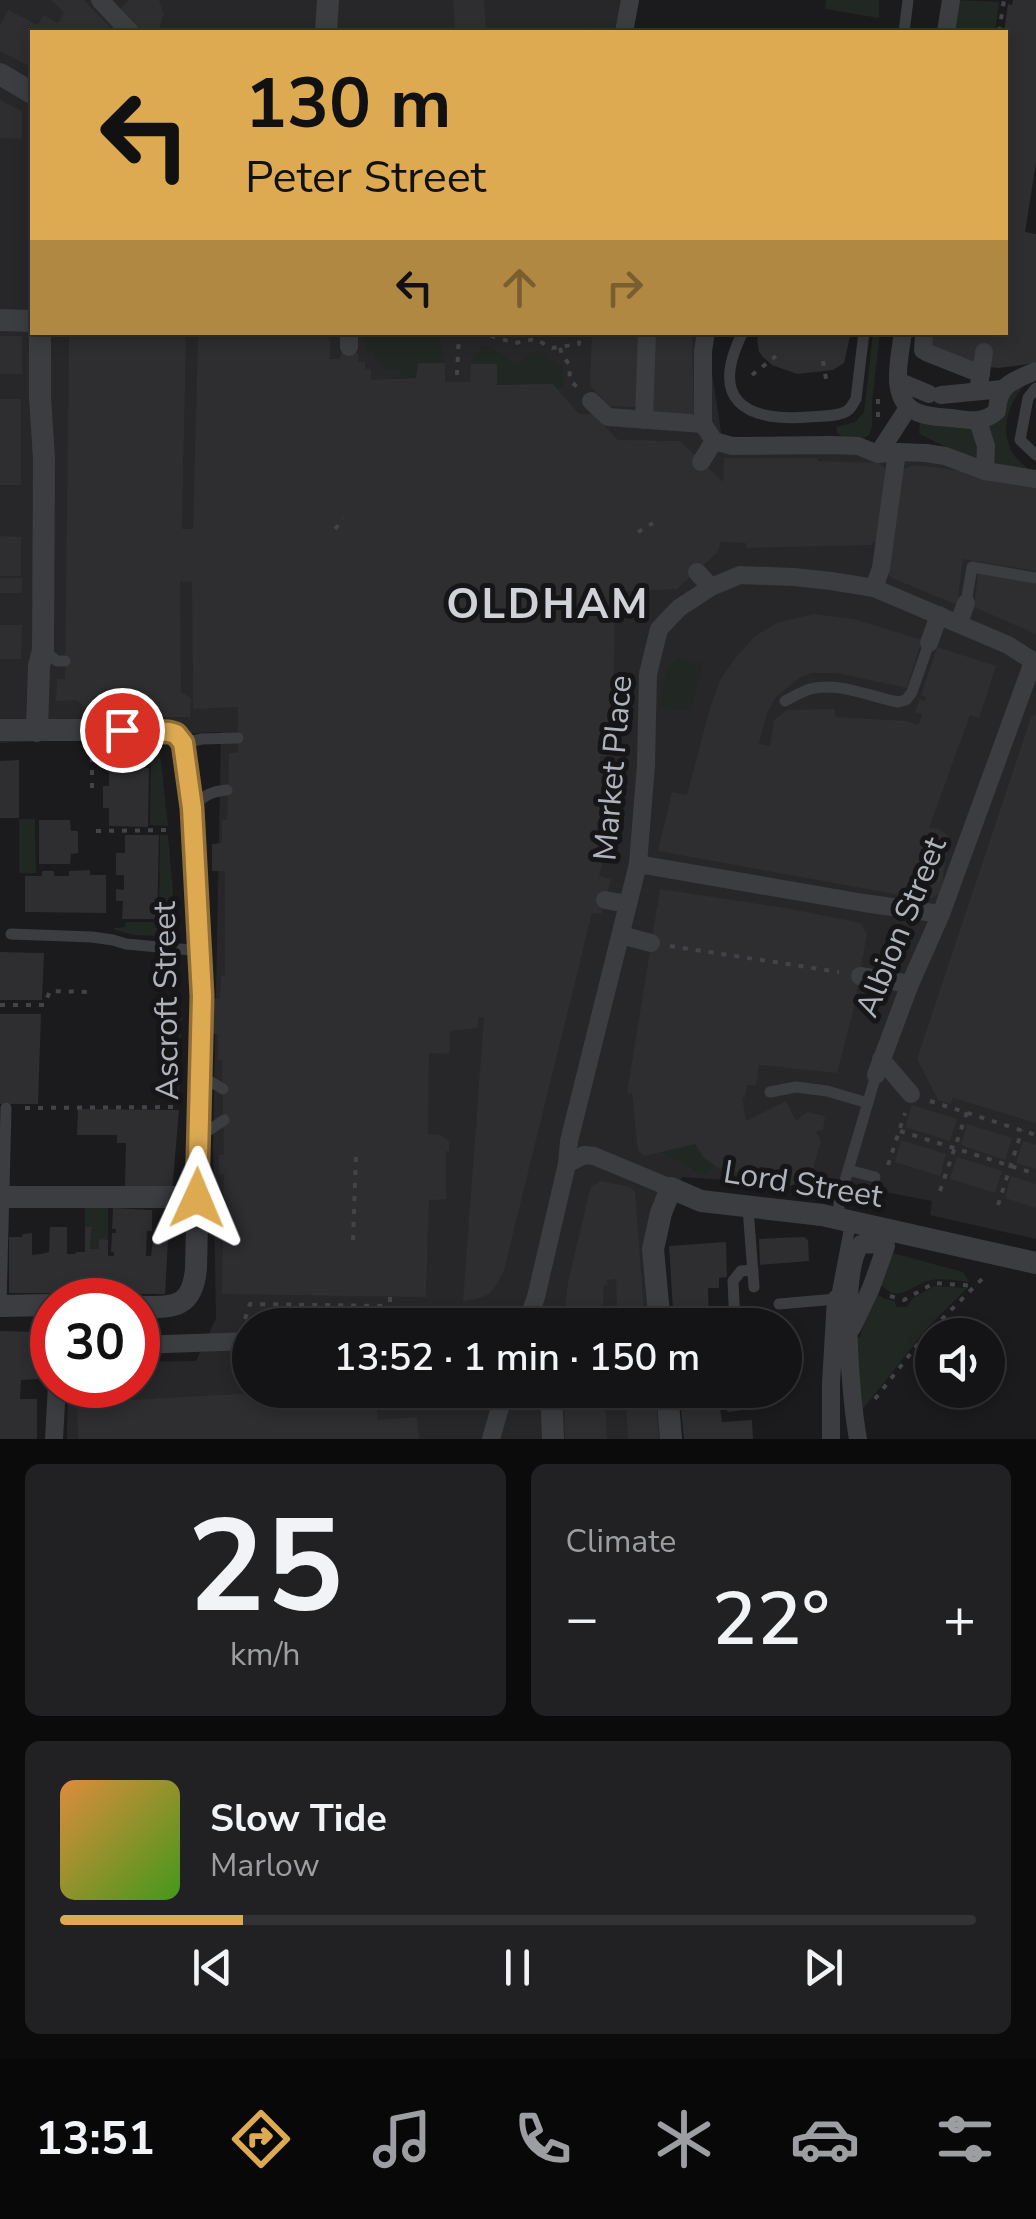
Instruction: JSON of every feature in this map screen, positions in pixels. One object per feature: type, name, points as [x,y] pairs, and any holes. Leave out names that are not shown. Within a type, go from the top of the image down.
[{"type":"street","points":[[100,0],[128,30]]},
{"type":"street","points":[[326,30],[328,0]]},
{"type":"street","points":[[624,30],[630,0]]},
{"type":"street","points":[[946,30],[951,0]]},
{"type":"street","points":[[0,74],[30,92]]},
{"type":"street","points":[[0,320],[30,320]]},
{"type":"street","points":[[37,730],[43,650],[40,335]]},
{"type":"street","points":[[644,420],[647,335]]},
{"type":"street","points":[[916,337],[898,381],[908,408],[922,414],[978,420],[995,414],[1003,389],[1036,372]]},
{"type":"street","points":[[916,337],[928,354],[980,382],[1003,389]]},
{"type":"street","points":[[701,340],[706,377],[703,424],[714,440],[732,446],[830,436],[888,453],[945,456],[984,471],[1036,480]]},
{"type":"street","points":[[980,382],[984,352]]},
{"type":"street","points":[[898,381],[935,394],[980,382]]},
{"type":"street","points":[[591,401],[608,417],[703,424]]},
{"type":"street","points":[[874,588],[881,568],[888,453],[908,408]]},
{"type":"street","points":[[978,420],[986,452],[984,471]]},
{"type":"street","points":[[701,462],[714,440]]},
{"type":"street","points":[[697,572],[711,588]]},
{"type":"street","name":"Market Place","points":[[532,1308],[638,864],[648,674],[659,629],[680,608],[740,575],[794,577],[874,588],[1013,647],[1035,662]]},
{"type":"street","points":[[960,623],[966,603]]},
{"type":"street","points":[[929,643],[939,615]]},
{"type":"street","name":"Albion Street","points":[[879,1067],[942,914],[1035,662]]},
{"type":"street","points":[[0,730],[159,730],[176,734],[183,743]]},
{"type":"street","name":"Ascroft Street","points":[[160,1308],[180,1304],[190,1296],[195,1283],[201,952],[192,808],[183,743]]},
{"type":"street","points":[[638,864],[942,914]]},
{"type":"street","points":[[605,900],[627,904]]},
{"type":"street","points":[[620,935],[651,942]]},
{"type":"street","points":[[860,976],[910,984]]},
{"type":"street","points":[[879,1067],[911,1094]]},
{"type":"street","name":"Lord Street","points":[[568,1164],[584,1155],[594,1156],[701,1201],[845,1219],[1036,1263]]},
{"type":"street","points":[[659,1308],[654,1249],[671,1188]]},
{"type":"street","points":[[5,1197],[197,1198]]},
{"type":"street","points":[[831,1439],[831,1383],[843,1294],[856,1250],[861,1244],[883,1245],[884,1294],[850,1333]]},
{"type":"street","points":[[843,1294],[884,1294]]},
{"type":"street","points":[[843,1294],[858,1426]]},
{"type":"street","points":[[0,1306],[30,1305]]},
{"type":"street","points":[[160,1344],[232,1342]]},
{"type":"street","points":[[54,1439],[56,1408]]},
{"type":"street","points":[[491,1439],[500,1408]]},
{"type":"street","points":[[552,1408],[554,1439]]},
{"type":"street","points":[[668,1408],[671,1439]]},
{"type":"lane","points":[[904,30],[908,0]]},
{"type":"lane","points":[[742,335],[732,363],[731,389],[736,400],[752,413],[798,418],[830,416],[852,408],[864,335]]},
{"type":"lane","points":[[1036,388],[1028,398],[1020,440],[1036,455]]},
{"type":"lane","points":[[966,603],[972,567],[1036,578]]},
{"type":"lane","points":[[785,701],[820,687],[844,688],[898,702],[906,700],[929,643]]},
{"type":"lane","points":[[43,650],[65,662]]},
{"type":"lane","points":[[183,743],[238,738]]},
{"type":"lane","points":[[192,808],[213,791],[227,790]]},
{"type":"lane","points":[[11,934],[92,938],[201,952]]},
{"type":"lane","name":"Albion Street","points":[[843,1294],[845,1219],[839,1201],[879,1067]]},
{"type":"lane","points":[[201,1076],[223,1090]]},
{"type":"lane","points":[[770,1092],[796,1087],[868,1102]]},
{"type":"lane","points":[[0,1306],[6,1108]]},
{"type":"lane","points":[[199,1137],[224,1120]]},
{"type":"lane","points":[[848,1170],[879,1178]]},
{"type":"lane","points":[[748,1208],[754,1287]]},
{"type":"lane","points":[[734,1308],[733,1281],[741,1271],[753,1270]]},
{"type":"lane","points":[[779,1304],[843,1294]]},
{"type":"path","points":[[999,30],[1004,0]]},
{"type":"path","points":[[457,375],[458,335]]},
{"type":"path","points":[[488,335],[515,343],[534,336],[552,348],[580,344],[580,335]]},
{"type":"path","points":[[560,347],[570,364],[570,380],[591,401]]},
{"type":"path","points":[[752,375],[776,356]]},
{"type":"path","points":[[823,361],[826,379]]},
{"type":"path","points":[[335,530],[344,520]]},
{"type":"path","points":[[638,532],[653,523]]},
{"type":"path","points":[[92,764],[92,788]]},
{"type":"path","points":[[96,831],[173,830]]},
{"type":"path","points":[[651,942],[860,976]]},
{"type":"path","points":[[0,1005],[44,1005],[50,991],[89,992]]},
{"type":"path","points":[[879,1178],[911,1094],[1036,1134]]},
{"type":"path","points":[[6,1108],[185,1107]]},
{"type":"path","points":[[940,1191],[966,1112]]},
{"type":"path","points":[[900,1130],[1036,1174]]},
{"type":"path","points":[[998,1205],[1022,1130]]},
{"type":"path","points":[[352,1240],[356,1154]]},
{"type":"path","points":[[858,1426],[922,1338],[985,1276]]},
{"type":"path","points":[[884,1294],[904,1300],[934,1283],[976,1286]]},
{"type":"path","points":[[311,1296],[311,1304]]},
{"type":"path","points":[[344,1305],[345,1296]]},
{"type":"path","points":[[250,1304],[390,1306],[390,1297]]},
{"type":"path","points":[[326,1304],[326,1308]]},
{"type":"shaded area","points":[[0,0],[626,0],[631,30],[30,30],[30,335],[706,335],[724,452],[875,450],[1036,476],[1036,1239],[930,1215],[932,1201],[879,1191],[682,1177],[662,1222],[664,1308],[232,1308],[232,1408],[666,1408],[667,1439],[67,1439],[68,1408],[160,1408],[160,1362],[196,1361],[216,1318],[213,1148],[221,732],[0,743]]},
{"type":"shaded area","points":[[826,0],[879,0],[879,18],[825,9]]},
{"type":"shaded area","points":[[956,0],[999,2],[995,30],[952,30]]},
{"type":"shaded area","points":[[362,335],[432,335],[439,337],[445,363],[418,363],[416,378],[400,378],[400,370],[381,369],[381,362],[375,361],[374,352],[366,352],[366,340]]},
{"type":"shaded area","points":[[873,335],[880,335],[869,435],[860,440],[845,439],[837,432],[836,427],[855,422],[864,412]]},
{"type":"shaded area","points":[[482,345],[519,363],[535,350],[562,366],[564,384],[558,390],[553,384],[497,385],[497,365],[471,364]]},
{"type":"shaded area","points":[[1028,382],[1011,405],[1006,431],[1014,455],[1036,473],[994,468],[986,423],[1014,384]]},
{"type":"shaded area","points":[[920,421],[974,424],[982,461],[921,435]]},
{"type":"shaded area","points":[[678,658],[703,663],[690,710],[660,708],[666,675]]},
{"type":"shaded area","points":[[97,750],[160,752],[168,826],[150,825],[151,763],[97,763]]},
{"type":"shaded area","points":[[19,819],[35,819],[36,873],[19,873]]},
{"type":"shaded area","points":[[160,835],[168,835],[177,937],[115,930],[125,927],[126,922],[159,922]]},
{"type":"shaded area","points":[[175,1009],[182,1009],[179,1098],[171,1098]]},
{"type":"shaded area","points":[[695,1144],[697,1151],[715,1166],[703,1175],[661,1152]]},
{"type":"shaded area","points":[[85,1208],[108,1208],[108,1240],[99,1240],[98,1249],[90,1249],[92,1228],[85,1227]]},
{"type":"shaded area","points":[[889,1252],[963,1272],[969,1282],[932,1280],[904,1292],[888,1291],[877,1285]]},
{"type":"shaded area","points":[[935,1286],[967,1288],[937,1318],[915,1318],[915,1343],[859,1414],[854,1338],[860,1337],[871,1296],[877,1294],[895,1301],[896,1307],[907,1307],[913,1298]]},
{"type":"building","points":[[51,0],[84,0],[113,30],[30,30],[30,67],[0,51],[0,26],[8,10],[38,25],[43,15],[58,23],[64,12]]},
{"type":"building","points":[[128,0],[159,0],[164,14],[159,30],[138,30],[119,11]]},
{"type":"building","points":[[453,0],[484,0],[486,29],[455,30]]},
{"type":"building","points":[[1013,0],[1036,0],[1036,163],[1025,232],[1036,234],[1036,363],[999,368],[978,366],[926,350],[928,335],[1008,335],[1008,30],[1004,30],[1008,4],[1012,5]]},
{"type":"building","points":[[0,100],[22,111],[22,139],[0,138]]},
{"type":"building","points":[[69,335],[186,335],[182,529],[193,529],[198,335],[324,335],[330,341],[330,359],[340,359],[341,353],[358,353],[358,362],[365,362],[365,369],[371,370],[371,380],[416,378],[418,363],[445,363],[445,382],[470,382],[471,364],[497,364],[497,385],[553,384],[579,414],[593,414],[618,440],[680,441],[723,482],[724,458],[817,458],[879,463],[887,470],[877,540],[870,545],[746,548],[746,543],[720,542],[719,551],[677,589],[615,592],[613,756],[600,756],[601,763],[613,763],[613,822],[599,876],[611,879],[601,914],[592,913],[504,1270],[489,1294],[477,1299],[463,1301],[484,1017],[478,1017],[478,1028],[450,1031],[449,1054],[429,1053],[428,1134],[441,1135],[449,1141],[449,1151],[446,1199],[429,1200],[426,1297],[222,1294],[222,1060],[218,1060],[218,1034],[211,1034],[213,999],[220,999],[221,976],[225,976],[225,871],[212,871],[212,844],[222,843],[222,820],[227,820],[229,753],[238,753],[238,707],[193,709],[192,582],[180,581],[181,692],[191,698],[190,717],[95,717],[77,700],[56,701],[57,679],[65,679]]},
{"type":"building","points":[[592,335],[692,335],[694,413],[689,419],[652,415],[652,408],[610,406],[590,386]]},
{"type":"building","points":[[760,335],[850,335],[844,363],[833,370],[797,374],[772,365],[759,352]]},
{"type":"building","points":[[0,336],[22,336],[22,374],[0,374]]},
{"type":"building","points":[[0,399],[21,399],[21,485],[0,485]]},
{"type":"building","points":[[915,465],[1003,476],[1036,485],[1036,571],[963,559],[957,605],[892,578],[887,573],[900,476],[905,468]]},
{"type":"building","points":[[0,536],[21,537],[21,576],[0,576]]},
{"type":"building","points":[[978,572],[1036,581],[1036,634],[974,607]]},
{"type":"building","points":[[0,578],[22,578],[22,593],[0,593]]},
{"type":"building","points":[[814,614],[854,619],[922,640],[907,688],[837,673],[812,673],[799,678],[776,697],[767,713],[759,744],[770,746],[774,720],[787,710],[835,709],[835,717],[918,725],[922,714],[915,712],[920,699],[925,701],[926,697],[921,695],[937,647],[996,666],[979,718],[970,715],[929,828],[949,836],[941,892],[932,898],[658,851],[672,792],[687,795],[720,680],[755,636],[779,622]]},
{"type":"building","points":[[0,625],[22,625],[21,659],[0,659]]},
{"type":"building","points":[[1036,714],[1036,1123],[953,1098],[951,1104],[938,1100],[917,1059],[1031,717]]},
{"type":"building","points":[[19,760],[19,818],[0,818],[0,761]]},
{"type":"building","points":[[109,768],[149,768],[148,827],[109,826],[109,808],[103,808],[103,786],[109,786]]},
{"type":"building","points":[[39,820],[70,820],[71,831],[78,831],[78,853],[71,854],[70,864],[39,864]]},
{"type":"building","points":[[125,835],[159,835],[157,919],[122,919],[123,901],[116,901],[116,889],[124,890],[124,875],[116,875],[116,853],[125,853]]},
{"type":"building","points":[[90,870],[90,875],[106,875],[106,913],[25,912],[25,876],[54,871],[54,876],[69,876],[69,871]]},
{"type":"building","points":[[660,889],[861,923],[867,934],[837,1073],[759,1065],[756,1085],[747,1085],[745,1098],[742,1097],[746,1121],[786,1101],[796,1121],[807,1112],[825,1116],[823,1129],[816,1132],[821,1141],[812,1173],[785,1189],[753,1181],[745,1167],[732,1175],[727,1166],[722,1169],[704,1158],[695,1144],[645,1156],[638,1151],[632,1094],[627,1093]]},
{"type":"building","points":[[0,952],[44,953],[42,1000],[0,1000]]},
{"type":"building","points":[[0,1014],[41,1014],[38,1104],[0,1104]]},
{"type":"building","points":[[912,1105],[957,1119],[950,1141],[905,1127]]},
{"type":"building","points":[[78,1109],[179,1110],[172,1193],[125,1187],[126,1143],[117,1143],[117,1135],[77,1135]]},
{"type":"building","points":[[967,1124],[1012,1138],[1005,1160],[961,1145]]},
{"type":"building","points":[[901,1140],[946,1154],[940,1176],[895,1162]]},
{"type":"building","points":[[1023,1141],[1036,1145],[1036,1169],[1016,1163]]},
{"type":"building","points":[[957,1157],[1002,1171],[995,1193],[950,1179]]},
{"type":"building","points":[[1011,1176],[1036,1184],[1036,1208],[1005,1198]]},
{"type":"building","points":[[601,1181],[635,1191],[644,1308],[617,1308],[616,1279],[607,1280],[608,1285],[604,1285],[603,1308],[565,1308],[591,1187]]},
{"type":"building","points":[[113,1208],[152,1210],[146,1256],[151,1256],[153,1240],[168,1240],[165,1294],[160,1294],[160,1278],[30,1278],[30,1293],[9,1293],[9,1237],[32,1233],[32,1255],[41,1254],[49,1252],[50,1227],[67,1227],[67,1254],[75,1254],[85,1252],[85,1227],[92,1227],[90,1249],[98,1249],[99,1239],[108,1240],[108,1256],[114,1256],[112,1233],[116,1229],[112,1229]]},
{"type":"building","points":[[759,1239],[808,1240],[809,1261],[760,1265]]},
{"type":"building","points":[[726,1242],[727,1277],[719,1278],[719,1288],[708,1288],[709,1308],[673,1308],[669,1246]]},
{"type":"building","points":[[0,1331],[30,1332],[30,1379],[21,1380],[20,1399],[30,1399],[30,1408],[37,1408],[37,1439],[0,1439]]},
{"type":"building","points":[[232,1394],[232,1408],[377,1408],[377,1420],[417,1417],[419,1439],[78,1439],[77,1408],[160,1408],[160,1398]]},
{"type":"building","points":[[564,1408],[606,1408],[607,1439],[565,1439]]},
{"type":"building","points":[[626,1408],[656,1408],[659,1439],[628,1439]]},
{"type":"building","points":[[681,1408],[720,1408],[722,1422],[752,1420],[753,1439],[684,1439]]},
{"type":"district","name":"OLDHAM","points":[[548,604]]},
{"type":"route","points":[[122,730],[169,732],[183,743],[192,808],[202,996],[197,1198]]}]
